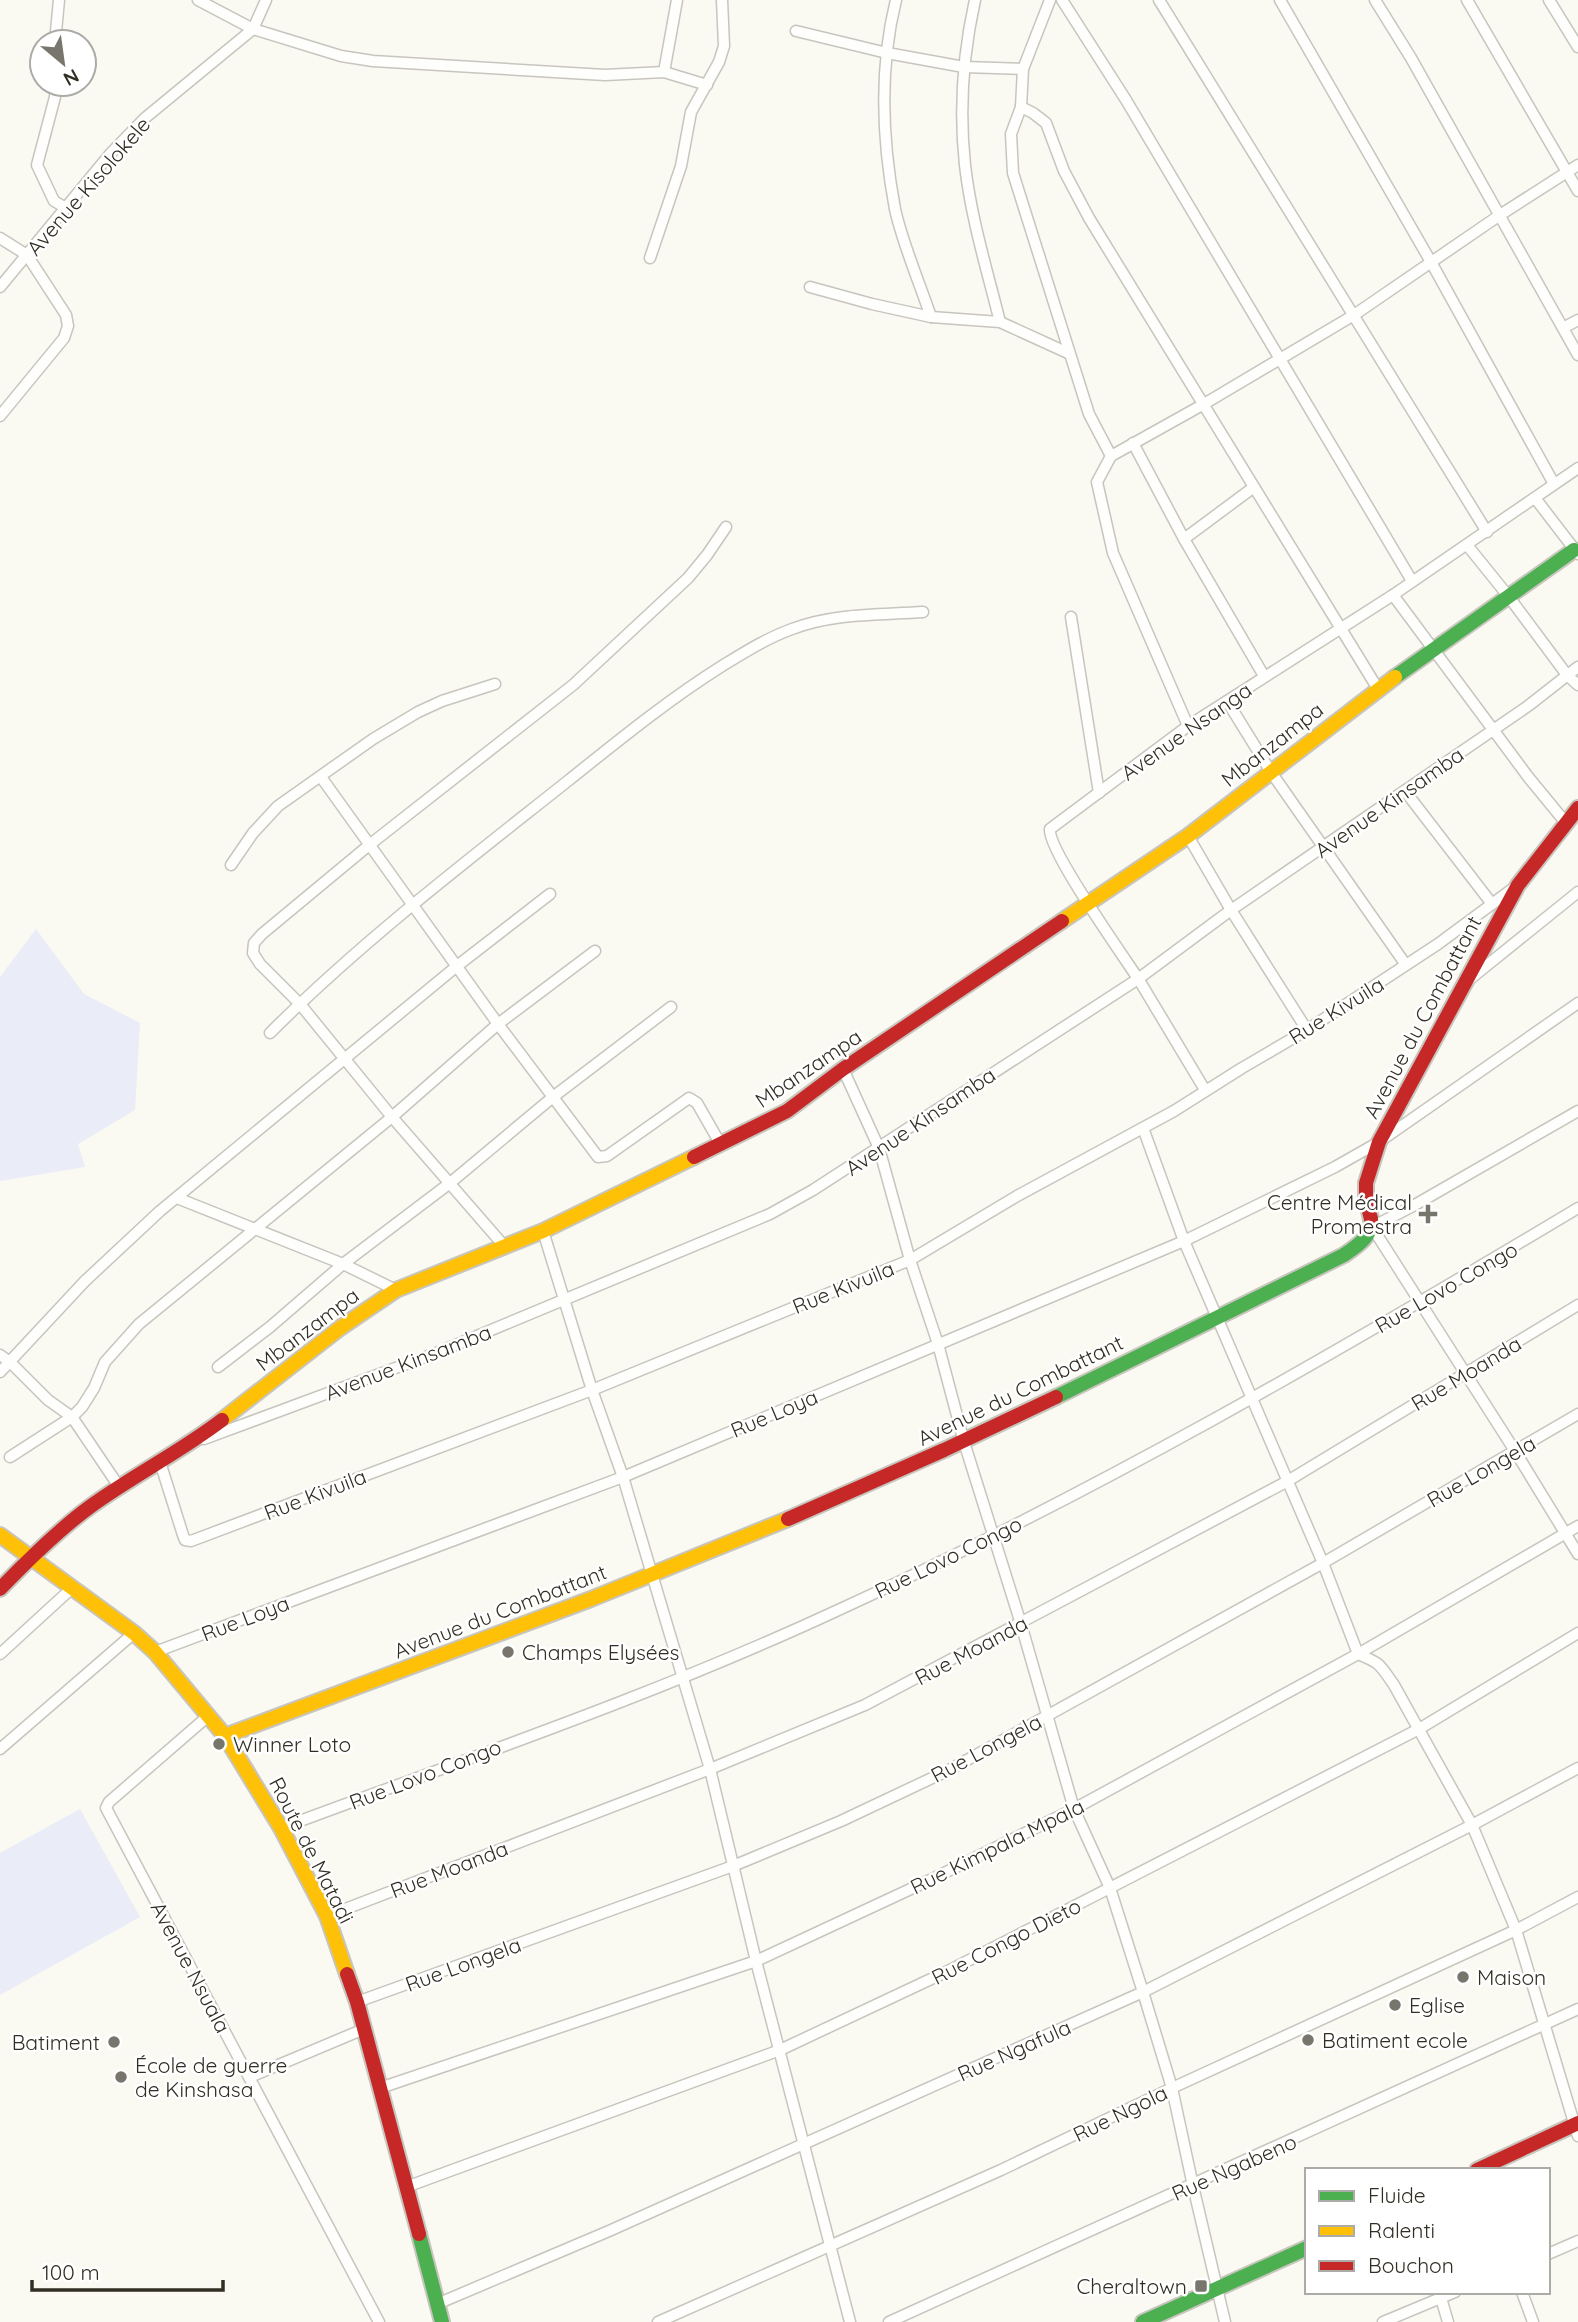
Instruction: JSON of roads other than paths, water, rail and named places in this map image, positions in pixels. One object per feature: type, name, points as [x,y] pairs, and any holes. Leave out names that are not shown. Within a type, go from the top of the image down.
[{"type":"street","points":[[56,28],[59,0]]},
{"type":"street","points":[[198,0],[253,29],[341,56],[373,61],[605,75],[664,72],[707,85]]},
{"type":"street","name":"Avenue Kisolokele","points":[[0,287],[111,153],[145,118],[253,29],[266,0]]},
{"type":"street","points":[[664,72],[677,0]]},
{"type":"street","points":[[650,258],[681,166],[691,112],[719,62],[724,46],[722,0]]},
{"type":"street","points":[[896,0],[887,53],[884,97],[886,131],[896,212],[931,317]]},
{"type":"street","points":[[975,0],[964,67],[965,164],[1000,322]]},
{"type":"street","points":[[1050,0],[1023,69],[1021,107],[1011,134],[1013,173],[1089,414],[1111,456]]},
{"type":"street","points":[[1062,0],[1126,100],[1412,581]]},
{"type":"street","points":[[1159,0],[1487,532]]},
{"type":"street","points":[[1280,0],[1431,262],[1554,484]]},
{"type":"street","points":[[1375,0],[1411,58],[1578,355]]},
{"type":"street","points":[[1467,0],[1578,191]]},
{"type":"street","points":[[1549,0],[1577,44]]},
{"type":"street","points":[[796,31],[887,53],[964,67],[1023,69]]},
{"type":"street","points":[[55,98],[37,165],[54,201],[66,208]]},
{"type":"street","points":[[1021,107],[1046,123],[1064,171],[1089,218],[1378,689]]},
{"type":"street","points":[[1188,726],[1113,553],[1097,482],[1111,456],[1354,315],[1578,165]]},
{"type":"street","points":[[0,238],[27,256],[66,315],[68,326],[59,344],[0,416]]},
{"type":"street","points":[[810,287],[931,317],[1000,322],[1068,353]]},
{"type":"street","points":[[1563,328],[1578,320]]},
{"type":"street","points":[[1133,443],[1184,539],[1264,676]]},
{"type":"street","name":"Avenue Nsanga","points":[[1205,1090],[1138,979],[1087,903],[1049,834],[1053,825],[1188,726],[1393,595],[1578,467]]},
{"type":"street","points":[[1184,539],[1254,487]]},
{"type":"street","points":[[1535,498],[1576,552]]},
{"type":"street","points":[[505,1247],[392,1117],[300,1003],[260,964],[253,953],[254,943],[368,846],[573,685],[688,578],[726,527]]},
{"type":"street","points":[[1467,545],[1567,675],[1578,685]]},
{"type":"street","name":"Mbanzampa","points":[[0,1588],[31,1557],[91,1506],[191,1444],[340,1328],[396,1290],[543,1231],[787,1111],[843,1069],[1188,836],[1378,689],[1576,552]]},
{"type":"street","points":[[1393,595],[1566,823]]},
{"type":"street","points":[[270,1033],[300,1003],[413,905],[636,726],[691,686],[755,645],[792,629],[830,617],[923,612]]},
{"type":"street","points":[[1071,617],[1099,793]]},
{"type":"street","name":"Avenue Kinsamba","points":[[191,1444],[436,1353],[564,1300],[769,1214],[843,1173],[1138,979],[1231,910],[1493,730],[1578,667]]},
{"type":"street","points":[[231,865],[253,833],[278,806],[373,739],[442,701],[495,684]]},
{"type":"street","points":[[1227,701],[1271,772],[1406,965]]},
{"type":"street","points":[[321,777],[368,846],[598,1157],[607,1156],[689,1098],[697,1103],[721,1145]]},
{"type":"street","points":[[1405,791],[1492,904]]},
{"type":"street","name":"Avenue du Combattant","points":[[225,1736],[651,1576],[808,1511],[964,1442],[1345,1255],[1362,1242],[1372,1227],[1366,1199],[1366,1183],[1379,1142],[1518,885],[1578,808]]},
{"type":"street","points":[[1188,836],[1307,1030]]},
{"type":"street","name":"Rue Kivuila","points":[[160,1462],[183,1535],[186,1541],[191,1541],[592,1390],[910,1260],[1017,1196],[1143,1128],[1307,1030],[1406,965],[1518,885]]},
{"type":"street","points":[[1461,986],[1578,892]]},
{"type":"street","points":[[0,1372],[85,1281],[177,1198],[457,966],[550,894]]},
{"type":"street","points":[[10,1457],[72,1417],[82,1407],[105,1362],[139,1324],[392,1117],[498,1024],[595,951]]},
{"type":"street","name":"Rue Loya","points":[[155,1652],[623,1476],[1184,1241],[1335,1167],[1379,1142],[1578,1003]]},
{"type":"street","points":[[218,1367],[270,1327],[343,1264],[450,1183],[552,1097],[671,1007]]},
{"type":"street","points":[[843,1069],[879,1148],[1074,1809],[1110,1888],[1143,1992],[1172,2088],[1225,2322]]},
{"type":"street","points":[[1578,1111],[1372,1227],[1578,1554]]},
{"type":"street","points":[[1143,1128],[1184,1241],[1323,1563],[1358,1654],[1373,1658],[1379,1663],[1394,1685],[1472,1825],[1516,1930],[1577,2127],[1482,2168]]},
{"type":"street","points":[[177,1198],[343,1264],[396,1290]]},
{"type":"street","name":"Rue Lovo Congo","points":[[281,1828],[683,1678],[833,1613],[994,1536],[1251,1399],[1578,1208]]},
{"type":"street","points":[[543,1231],[592,1390],[623,1476],[710,1769],[755,1961],[850,2322]]},
{"type":"street","name":"Rue Moanda","points":[[327,1916],[710,1769],[865,1705],[1286,1482],[1578,1305]]},
{"type":"street","points":[[0,1355],[48,1400],[72,1417],[120,1488]]},
{"type":"street","name":"Rue Longela","points":[[357,2002],[733,1866],[841,1821],[948,1770],[1323,1563],[1578,1414]]},
{"type":"street","name":"Rue Kimpala Mpala","points":[[380,2088],[755,1961],[992,1851],[1358,1654],[1578,1526]]},
{"type":"street","name":"Route de Matadi","points":[[0,1535],[134,1633],[155,1652],[225,1736],[281,1828],[327,1916],[357,2002],[437,2304],[438,2321]]},
{"type":"street","points":[[0,1654],[72,1588]]},
{"type":"street","points":[[0,1749],[134,1633]]},
{"type":"street","name":"Rue Congo Dieto","points":[[406,2187],[780,2050],[946,1972],[1419,1729],[1578,1633]]},
{"type":"street","name":"Avenue Nsuala","points":[[207,1717],[109,1802],[106,1808],[379,2322]]},
{"type":"street","name":"Rue Ngafula","points":[[437,2304],[610,2231],[1143,1992],[1472,1825],[1578,1768]]},
{"type":"street","name":"Rue Ngola","points":[[658,2322],[1001,2170],[1516,1930],[1578,1897]]},
{"type":"street","name":"Rue Ngabeno","points":[[889,2322],[1578,2009]]},
{"type":"street","points":[[250,2077],[364,2029]]},
{"type":"street","points":[[1550,2253],[1578,2241]]},
{"type":"street","points":[[1143,2322],[1305,2249]]},
{"type":"street","points":[[1383,2322],[1450,2294]]},
{"type":"street","points":[[1523,2294],[1533,2322]]},
{"type":"street","points":[[1441,2298],[1448,2322]]},
{"type":"place","name":"Centre Médical Promestra","points":[[1428,1214]]},
{"type":"place","name":"Champs Elysées","points":[[508,1652]]},
{"type":"place","name":"Winner Loto","points":[[219,1744]]},
{"type":"place","name":"Maison","points":[[1463,1977]]},
{"type":"place","name":"Eglise","points":[[1395,2005]]},
{"type":"place","name":"Batiment ecole","points":[[1308,2040]]},
{"type":"place","name":"Batiment","points":[[114,2042]]},
{"type":"place","name":"École de guerre de Kinshasa","points":[[121,2077]]},
{"type":"place","name":"Cheraltown","points":[[1201,2286]]}]
